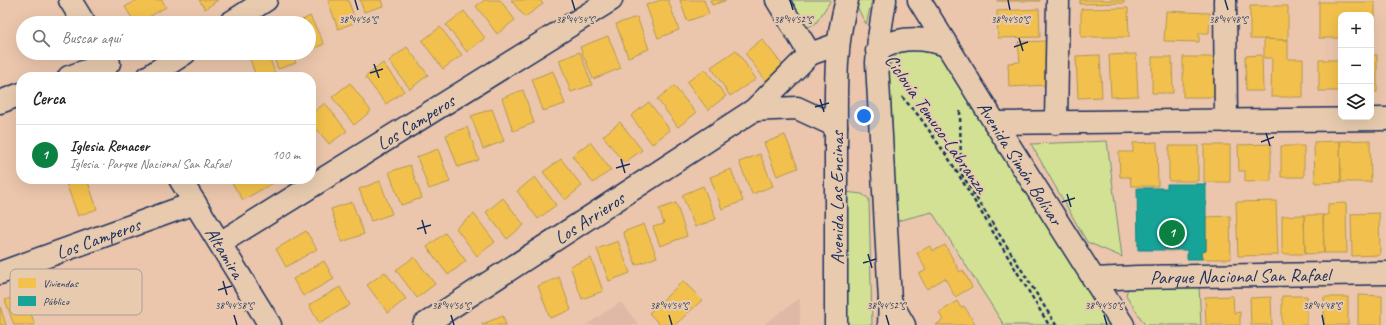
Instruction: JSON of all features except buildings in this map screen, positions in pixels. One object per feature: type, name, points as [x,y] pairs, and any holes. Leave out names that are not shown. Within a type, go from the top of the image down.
[{"type":"street","points":[[70,0],[80,16]]},
{"type":"street","points":[[241,16],[266,0]]},
{"type":"street","name":"Los Camperos","points":[[316,183],[611,0]]},
{"type":"street","points":[[777,0],[810,54]]},
{"type":"street","name":"Avenida Las Encinas","points":[[836,325],[836,126],[838,44],[841,23],[847,0]]},
{"type":"street","points":[[885,0],[877,51],[877,80],[890,301],[890,325]]},
{"type":"street","name":"Avenida Simón Bolívar","points":[[919,0],[1123,325]]},
{"type":"street","points":[[1056,123],[1058,0]]},
{"type":"street","points":[[1225,0],[1226,121]]},
{"type":"street","points":[[877,51],[898,41],[905,40],[926,40],[946,45]]},
{"type":"street","name":"Los Arrieros","points":[[424,325],[754,110],[810,54],[838,44]]},
{"type":"street","points":[[156,72],[174,60]]},
{"type":"street","points":[[85,72],[110,64]]},
{"type":"street","points":[[0,102],[16,96]]},
{"type":"street","points":[[754,110],[797,108],[836,126]]},
{"type":"street","points":[[995,123],[1386,118]]},
{"type":"street","name":"Altamira","points":[[183,184],[270,325]]},
{"type":"street","name":"Los Camperos","points":[[220,243],[315,184]]},
{"type":"street","name":"Los Camperos","points":[[11,269],[195,203]]},
{"type":"street","name":"Los Camperos","points":[[0,273],[10,269]]},
{"type":"street","name":"Parque Nacional San Rafael","points":[[1094,279],[1386,273]]},
{"type":"street","points":[[890,301],[904,325]]},
{"type":"path","name":"Ciclovía Temuco-Labranza","points":[[898,93],[919,116],[951,162],[1049,325]]},
{"type":"path","points":[[960,110],[961,172],[1056,325]]},
{"type":"shaded area","points":[[800,298],[800,325],[763,325]]},
{"type":"shaded area","points":[[621,302],[639,325],[586,325]]},
{"type":"green space","points":[[789,0],[831,0],[816,23],[806,28]]},
{"type":"green space","points":[[859,0],[872,0],[866,24],[857,7]]},
{"type":"green space","points":[[903,50],[934,50],[942,56],[1112,325],[1004,325],[932,212],[897,221],[889,74],[890,66],[893,60],[896,55]]},
{"type":"green space","points":[[1107,141],[1122,257],[1087,242],[1031,144]]},
{"type":"green space","points":[[845,192],[862,194],[869,199],[872,325],[845,325]]},
{"type":"green space","points":[[1129,284],[1199,286],[1201,325],[1145,325],[1126,295]]},
{"type":"place","name":"Iglesia Renacer","points":[[1172,233]]}]
